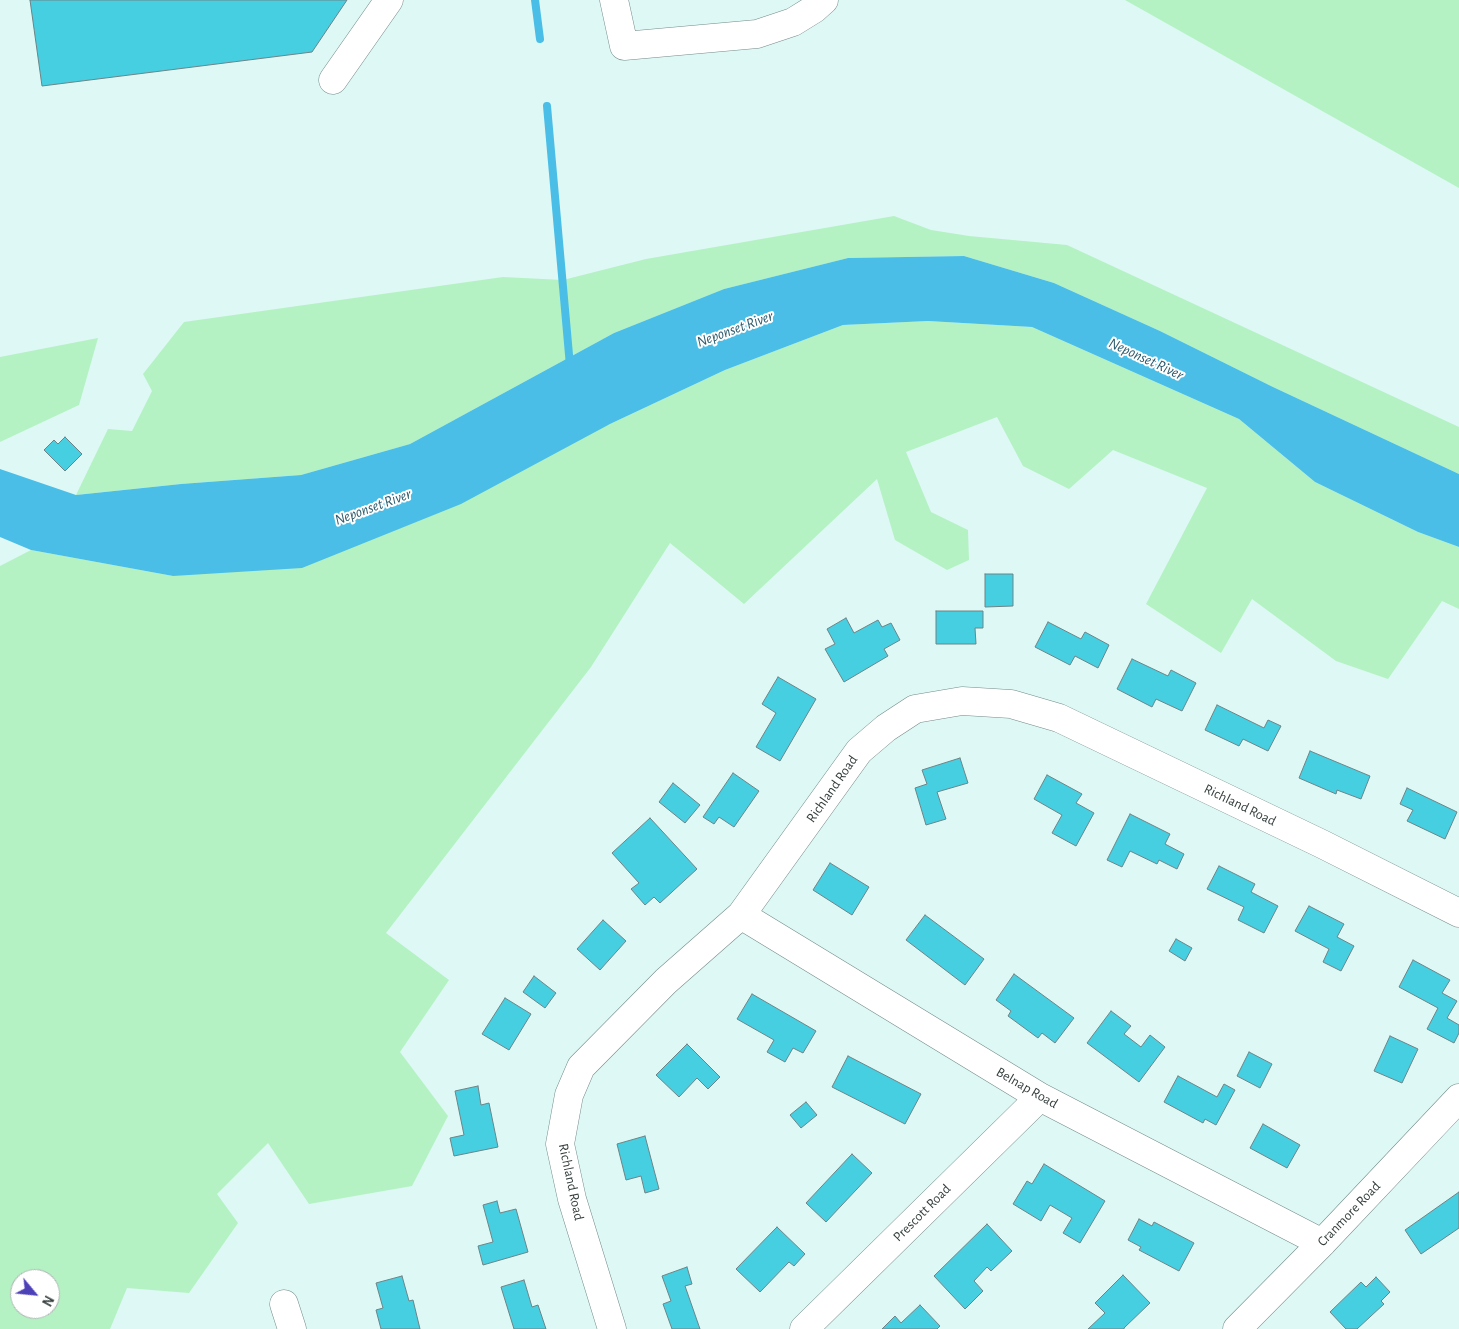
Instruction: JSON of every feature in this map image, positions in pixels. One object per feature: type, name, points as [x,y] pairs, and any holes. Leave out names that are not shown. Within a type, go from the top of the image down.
[{"type":"street","points":[[333,80],[389,0]]},
{"type":"street","points":[[614,0],[624,46],[757,34],[792,22],[814,9],[824,0]]},
{"type":"street","name":"Richland Road","points":[[612,1329],[572,1199],[560,1144],[570,1095],[582,1067],[666,981],[741,915],[859,751],[886,728],[915,709],[962,701],[1010,704],[1059,718],[1313,840],[1459,913]]},
{"type":"street","name":"Belnap Road","points":[[741,915],[1040,1097],[1322,1243]]},
{"type":"street","name":"Prescott Road","points":[[804,1329],[1040,1097]]},
{"type":"street","name":"Cranmore Road","points":[[1237,1329],[1322,1243],[1459,1098]]},
{"type":"green space","points":[[1125,0],[1459,0],[1459,188]]},
{"type":"green space","points":[[894,216],[931,230],[969,236],[1067,245],[1459,427],[1459,474],[1273,387],[1160,331],[1054,283],[964,256],[848,258],[724,289],[614,333],[410,444],[301,475],[181,484],[76,495],[108,429],[132,431],[152,391],[143,374],[184,322],[503,277],[563,280],[646,259]]},
{"type":"green space","points":[[928,321],[1032,327],[1239,419],[1315,482],[1418,532],[1459,547],[1459,609],[1442,601],[1388,679],[1336,661],[1252,599],[1221,653],[1146,604],[1207,488],[1113,450],[1069,489],[1023,466],[997,417],[906,452],[931,512],[968,530],[969,560],[947,570],[895,540],[877,479],[744,604],[670,543],[591,667],[386,933],[449,980],[400,1052],[448,1116],[412,1186],[309,1204],[268,1143],[217,1194],[238,1223],[189,1293],[127,1288],[110,1329],[0,1329],[0,566],[31,550],[173,576],[610,424],[725,370],[843,325]]},
{"type":"green space","points":[[98,338],[79,405],[0,442],[0,357]]},
{"type":"water","name":"Neponset River","points":[[964,256],[1054,283],[1160,331],[1273,387],[1459,474],[1459,547],[1418,532],[1315,482],[1239,419],[1032,327],[928,321],[843,325],[725,370],[610,424],[461,504],[302,568],[173,576],[31,550],[0,537],[0,469],[76,495],[181,484],[301,475],[410,444],[614,333],[724,289],[848,258]]},
{"type":"building","points":[[30,0],[347,0],[312,52],[42,86]]},
{"type":"building","points":[[65,437],[82,454],[65,471],[44,450],[54,440],[58,444]]},
{"type":"building","points":[[985,574],[1013,574],[1013,606],[985,607]]},
{"type":"building","points":[[936,611],[983,611],[983,628],[975,628],[976,644],[936,644]]},
{"type":"building","points":[[846,618],[854,633],[878,620],[882,627],[891,623],[900,640],[884,649],[888,656],[844,682],[825,649],[835,644],[827,629]]},
{"type":"building","points":[[1048,622],[1081,639],[1085,632],[1109,645],[1098,668],[1075,656],[1070,665],[1035,647]]},
{"type":"building","points":[[1132,659],[1168,676],[1171,670],[1196,683],[1182,711],[1156,699],[1152,707],[1117,689]]},
{"type":"building","points":[[778,677],[816,699],[780,761],[756,747],[776,713],[762,704]]},
{"type":"building","points":[[1217,705],[1264,728],[1268,720],[1281,726],[1268,751],[1243,739],[1239,746],[1205,730]]},
{"type":"building","points":[[1310,751],[1370,776],[1361,799],[1337,790],[1336,794],[1299,778]]},
{"type":"building","points":[[960,758],[968,783],[937,792],[946,819],[926,825],[915,788],[927,784],[922,770]]},
{"type":"building","points":[[733,773],[759,791],[734,827],[719,817],[714,824],[703,817]]},
{"type":"building","points":[[1047,775],[1082,794],[1076,803],[1094,813],[1076,846],[1052,833],[1062,815],[1034,799]]},
{"type":"building","points":[[673,783],[700,805],[685,823],[659,802]]},
{"type":"building","points":[[1407,788],[1457,812],[1445,839],[1407,821],[1413,810],[1400,804]]},
{"type":"building","points":[[1130,814],[1170,834],[1165,844],[1184,854],[1177,869],[1159,860],[1157,864],[1130,851],[1122,867],[1107,860]]},
{"type":"building","points":[[650,818],[697,869],[660,903],[654,897],[645,905],[631,889],[639,883],[612,853]]},
{"type":"building","points":[[830,863],[869,887],[852,915],[813,890]]},
{"type":"building","points":[[1219,866],[1255,884],[1251,892],[1278,906],[1264,933],[1238,920],[1244,907],[1207,889]]},
{"type":"building","points":[[1309,906],[1344,924],[1337,937],[1354,946],[1341,971],[1323,962],[1329,949],[1295,931]]},
{"type":"building","points":[[925,915],[984,959],[965,985],[906,940]]},
{"type":"building","points":[[603,920],[626,941],[600,970],[577,949]]},
{"type":"building","points":[[1176,939],[1192,948],[1185,961],[1169,951]]},
{"type":"building","points":[[1413,960],[1450,980],[1442,993],[1457,1001],[1447,1018],[1459,1025],[1459,1033],[1454,1043],[1427,1029],[1438,1008],[1399,987]]},
{"type":"building","points":[[1014,974],[1074,1018],[1055,1043],[1042,1033],[1038,1038],[1008,1016],[1011,1011],[996,1000]]},
{"type":"building","points":[[534,976],[556,993],[545,1008],[523,992]]},
{"type":"building","points":[[752,994],[816,1031],[803,1053],[793,1048],[785,1062],[767,1052],[774,1040],[737,1019]]},
{"type":"building","points":[[505,998],[531,1014],[509,1050],[482,1034]]},
{"type":"building","points":[[1111,1011],[1131,1026],[1124,1034],[1141,1047],[1150,1035],[1165,1047],[1139,1082],[1087,1043]]},
{"type":"building","points":[[1390,1036],[1418,1049],[1402,1083],[1374,1071]]},
{"type":"building","points":[[687,1044],[720,1077],[708,1089],[697,1078],[679,1097],[656,1075]]},
{"type":"building","points":[[1249,1052],[1272,1064],[1260,1088],[1237,1076]]},
{"type":"building","points":[[848,1056],[921,1094],[905,1124],[832,1087]]},
{"type":"building","points":[[1178,1076],[1217,1097],[1224,1084],[1235,1090],[1216,1125],[1205,1119],[1203,1123],[1164,1102]]},
{"type":"building","points":[[478,1086],[481,1105],[489,1103],[498,1147],[454,1156],[450,1138],[464,1135],[455,1091]]},
{"type":"building","points":[[806,1102],[817,1115],[801,1128],[790,1115]]},
{"type":"building","points":[[1263,1124],[1300,1145],[1287,1168],[1250,1148]]},
{"type":"building","points":[[645,1136],[659,1189],[645,1193],[641,1176],[626,1180],[617,1144]]},
{"type":"building","points":[[852,1154],[872,1173],[826,1222],[806,1203]]},
{"type":"building","points":[[1044,1164],[1105,1201],[1080,1243],[1063,1233],[1072,1218],[1050,1205],[1041,1221],[1013,1204],[1027,1181],[1032,1184]]},
{"type":"building","points":[[1459,1192],[1459,1228],[1421,1254],[1405,1230]]},
{"type":"building","points":[[497,1201],[500,1213],[516,1209],[528,1252],[483,1265],[478,1246],[493,1242],[483,1205]]},
{"type":"building","points":[[1139,1219],[1152,1226],[1154,1222],[1194,1243],[1179,1271],[1139,1250],[1141,1247],[1128,1240]]},
{"type":"building","points":[[987,1224],[1012,1251],[991,1271],[987,1267],[974,1281],[983,1291],[965,1309],[934,1276]]},
{"type":"building","points":[[777,1227],[805,1254],[794,1266],[789,1262],[760,1292],[736,1269]]},
{"type":"building","points":[[687,1267],[692,1284],[685,1286],[700,1329],[672,1329],[663,1304],[671,1301],[662,1276]]},
{"type":"building","points":[[1123,1275],[1150,1303],[1124,1329],[1088,1329],[1105,1313],[1095,1303]]},
{"type":"building","points":[[402,1276],[409,1301],[413,1300],[420,1329],[381,1329],[376,1310],[383,1308],[376,1283]]},
{"type":"building","points":[[1376,1277],[1390,1292],[1381,1301],[1384,1304],[1357,1329],[1346,1329],[1330,1312],[1361,1282],[1366,1287]]},
{"type":"building","points":[[524,1280],[532,1307],[538,1305],[546,1329],[514,1329],[501,1287]]},
{"type":"building","points":[[920,1305],[940,1326],[937,1329],[882,1329],[895,1316],[901,1323]]},
{"type":"waterway","points":[[535,0],[540,39]]},
{"type":"waterway","points":[[547,106],[570,366]]}]
